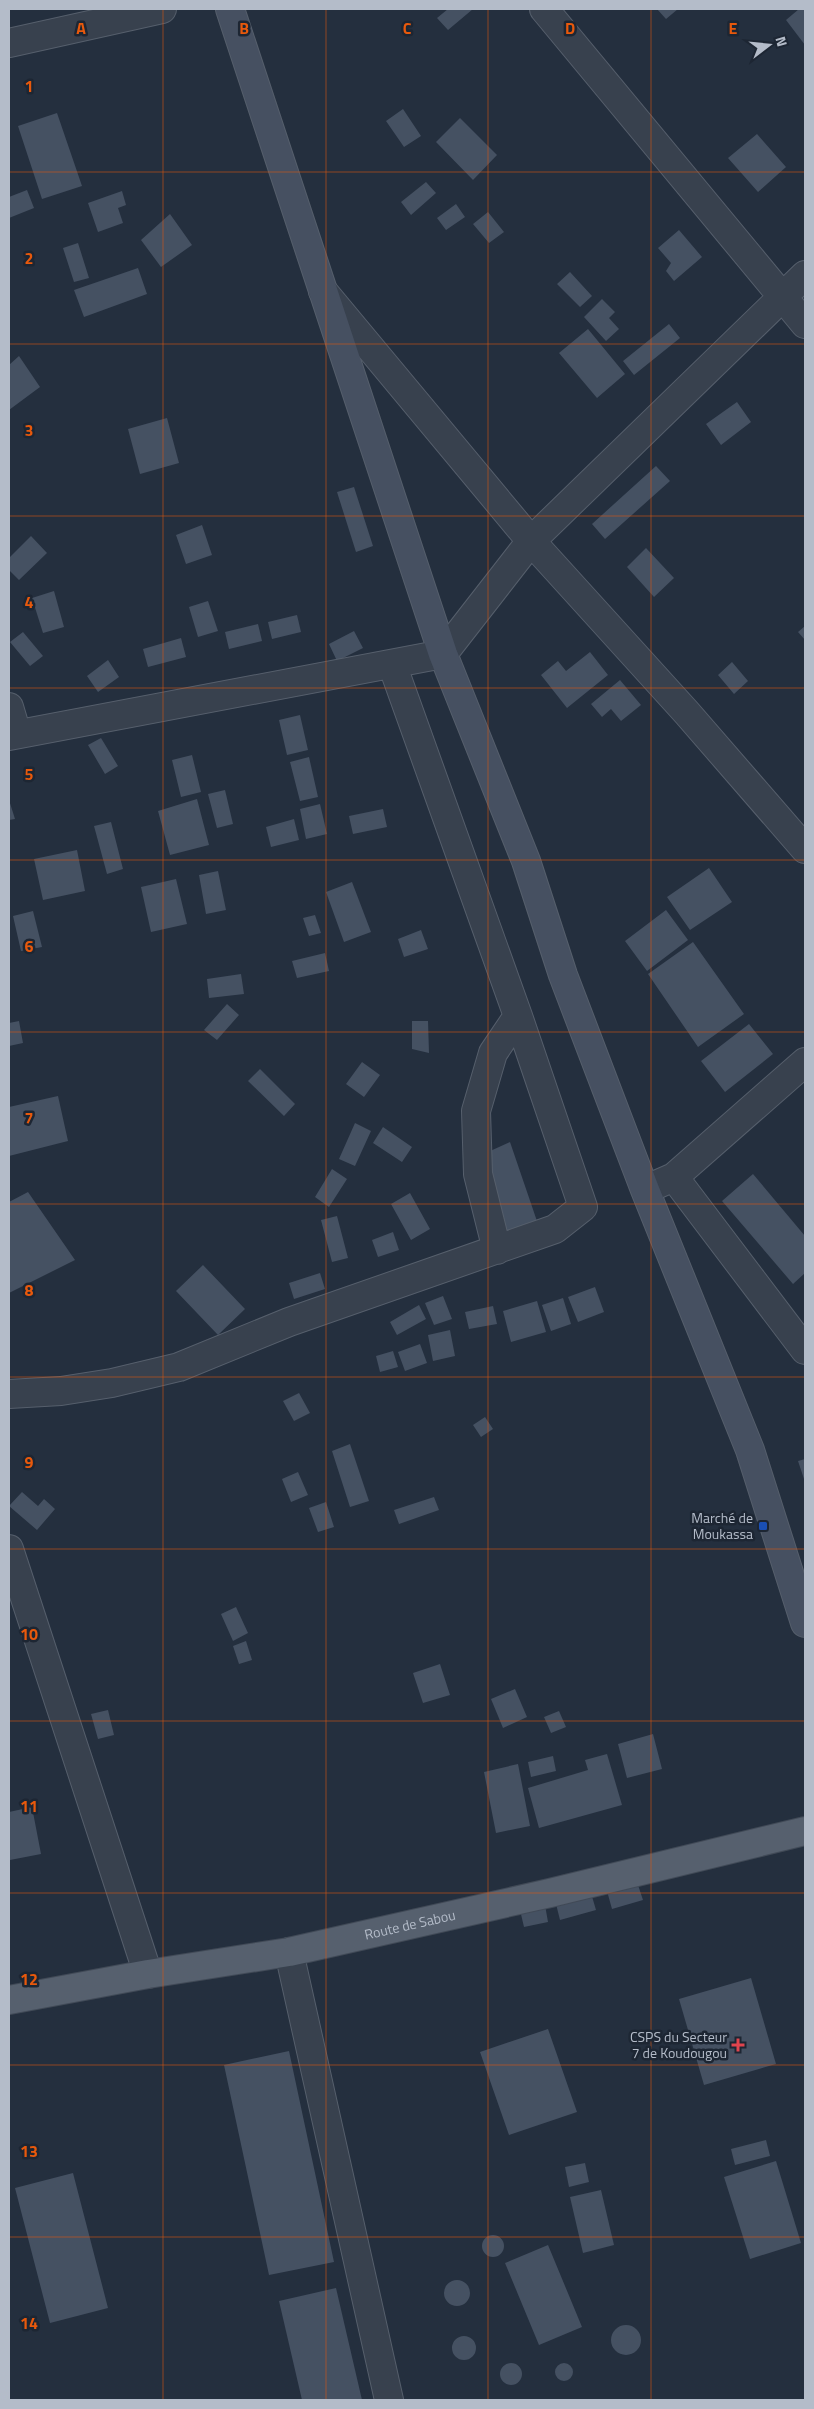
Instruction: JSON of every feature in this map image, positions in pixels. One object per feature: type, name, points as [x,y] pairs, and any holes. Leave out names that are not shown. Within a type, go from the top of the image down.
[{"type":"main road","name":"Route de Sabou","points":[[9,2000],[148,1974],[289,1952],[550,1893],[805,1831]]},
{"type":"street","points":[[9,43],[162,9]]},
{"type":"street","points":[[230,9],[443,654],[526,861],[563,975],[645,1190],[750,1450],[805,1623]]},
{"type":"street","points":[[544,9],[805,324]]},
{"type":"street","points":[[9,706],[13,735],[443,654],[531,541],[805,275]]},
{"type":"street","points":[[322,290],[531,541],[687,713],[805,849]]},
{"type":"street","points":[[9,1394],[61,1391],[103,1384],[179,1366],[289,1322],[555,1229],[583,1207],[518,1016],[392,664]]},
{"type":"street","points":[[497,1250],[478,1174],[476,1111],[493,1053],[518,1016]]},
{"type":"street","points":[[645,1190],[674,1177],[805,1062]]},
{"type":"street","points":[[674,1177],[805,1350]]},
{"type":"street","points":[[9,1549],[15,1593],[148,1974]]},
{"type":"street","points":[[289,1952],[389,2400]]},
{"type":"building","points":[[448,9],[473,9],[448,30],[437,18]]},
{"type":"building","points":[[657,9],[678,9],[666,19]]},
{"type":"building","points":[[799,9],[805,9],[805,45],[786,20]]},
{"type":"building","points":[[403,109],[421,136],[404,147],[386,121]]},
{"type":"building","points":[[57,113],[82,186],[42,199],[18,126]]},
{"type":"building","points":[[460,118],[497,155],[473,180],[436,142]]},
{"type":"building","points":[[757,134],[786,167],[758,192],[728,158]]},
{"type":"building","points":[[426,182],[436,193],[411,215],[401,202]]},
{"type":"building","points":[[27,190],[34,208],[9,218],[9,197]]},
{"type":"building","points":[[122,191],[126,205],[118,208],[123,223],[98,232],[88,203]]},
{"type":"building","points":[[456,204],[465,217],[446,230],[437,218]]},
{"type":"building","points":[[488,212],[504,232],[489,243],[473,224]]},
{"type":"building","points":[[170,214],[192,245],[161,267],[141,240]]},
{"type":"building","points":[[679,230],[702,257],[674,281],[666,271],[671,263],[658,248]]},
{"type":"building","points":[[78,243],[89,278],[74,282],[63,248]]},
{"type":"building","points":[[138,268],[147,294],[84,317],[74,290]]},
{"type":"building","points":[[570,272],[592,296],[580,307],[557,284]]},
{"type":"building","points":[[602,299],[615,312],[609,318],[619,329],[606,341],[584,317]]},
{"type":"building","points":[[669,324],[680,338],[634,375],[623,361]]},
{"type":"building","points":[[588,329],[625,374],[597,398],[559,353]]},
{"type":"building","points":[[19,356],[40,387],[9,410],[9,365]]},
{"type":"building","points":[[737,402],[751,422],[721,445],[706,424]]},
{"type":"building","points":[[167,418],[179,463],[140,474],[128,429]]},
{"type":"building","points":[[656,466],[670,481],[605,539],[592,524]]},
{"type":"building","points":[[354,487],[373,546],[356,552],[337,492]]},
{"type":"building","points":[[202,525],[212,555],[186,564],[176,535]]},
{"type":"building","points":[[31,536],[47,553],[19,580],[9,570],[9,558]]},
{"type":"building","points":[[646,548],[674,578],[654,597],[627,567]]},
{"type":"building","points":[[54,591],[64,627],[43,633],[32,598]]},
{"type":"building","points":[[208,601],[218,631],[198,637],[189,607]]},
{"type":"building","points":[[297,615],[301,632],[272,639],[268,622]]},
{"type":"building","points":[[258,624],[262,641],[229,649],[225,632]]},
{"type":"building","points":[[805,626],[805,640],[798,632]]},
{"type":"building","points":[[354,631],[363,648],[337,661],[329,644]]},
{"type":"building","points":[[23,632],[43,656],[30,666],[10,642]]},
{"type":"building","points":[[181,638],[186,657],[148,667],[143,649]]},
{"type":"building","points":[[590,652],[608,675],[567,708],[541,675],[558,661],[566,671]]},
{"type":"building","points":[[108,660],[119,677],[98,692],[87,676]]},
{"type":"building","points":[[732,662],[748,681],[734,694],[718,675]]},
{"type":"building","points":[[620,680],[641,705],[621,721],[611,709],[602,717],[591,704]]},
{"type":"building","points":[[300,715],[308,750],[287,755],[279,720]]},
{"type":"building","points":[[101,738],[118,766],[105,774],[88,745]]},
{"type":"building","points":[[192,755],[201,792],[181,797],[172,760]]},
{"type":"building","points":[[309,757],[318,797],[300,801],[290,762]]},
{"type":"building","points":[[225,790],[233,824],[217,828],[208,794]]},
{"type":"building","points":[[197,799],[209,845],[170,855],[158,811]]},
{"type":"building","points":[[9,800],[15,819],[9,820]]},
{"type":"building","points":[[320,804],[327,834],[306,839],[300,809]]},
{"type":"building","points":[[383,809],[387,827],[353,834],[349,816]]},
{"type":"building","points":[[294,819],[299,840],[271,847],[266,827]]},
{"type":"building","points":[[111,822],[123,869],[107,874],[94,826]]},
{"type":"building","points":[[77,850],[85,891],[43,900],[34,859]]},
{"type":"building","points":[[709,868],[732,902],[690,930],[667,897]]},
{"type":"building","points":[[218,871],[226,910],[206,914],[199,875]]},
{"type":"building","points":[[176,879],[187,924],[151,932],[141,887]]},
{"type":"building","points":[[352,882],[371,932],[344,942],[326,892]]},
{"type":"building","points":[[666,910],[688,940],[647,971],[625,941]]},
{"type":"building","points":[[33,911],[42,947],[21,951],[13,916]]},
{"type":"building","points":[[315,915],[321,933],[309,936],[303,918]]},
{"type":"building","points":[[421,930],[428,949],[404,957],[398,939]]},
{"type":"building","points":[[693,942],[744,1014],[698,1047],[648,974]]},
{"type":"building","points":[[325,953],[329,971],[297,978],[292,961]]},
{"type":"building","points":[[241,974],[244,994],[209,998],[207,979]]},
{"type":"building","points":[[227,1004],[239,1015],[217,1040],[204,1030]]},
{"type":"building","points":[[19,1021],[23,1043],[9,1046],[9,1023]]},
{"type":"building","points":[[412,1021],[428,1021],[429,1053],[412,1049]]},
{"type":"building","points":[[749,1024],[773,1054],[725,1092],[701,1061]]},
{"type":"building","points":[[362,1062],[380,1075],[364,1097],[346,1084]]},
{"type":"building","points":[[260,1069],[295,1104],[284,1116],[248,1081]]},
{"type":"building","points":[[58,1096],[68,1141],[9,1156],[9,1107]]},
{"type":"building","points":[[355,1123],[371,1131],[355,1166],[339,1159]]},
{"type":"building","points":[[383,1127],[412,1147],[402,1162],[373,1143]]},
{"type":"building","points":[[510,1142],[539,1227],[506,1236],[488,1152]]},
{"type":"building","points":[[332,1169],[347,1179],[329,1207],[315,1197]]},
{"type":"building","points":[[753,1174],[805,1236],[805,1273],[793,1284],[722,1201]]},
{"type":"building","points":[[28,1192],[75,1260],[9,1293],[9,1202]]},
{"type":"building","points":[[410,1193],[430,1229],[411,1240],[391,1204]]},
{"type":"building","points":[[337,1216],[348,1258],[332,1262],[321,1220]]},
{"type":"building","points":[[393,1232],[399,1250],[378,1257],[372,1240]]},
{"type":"building","points":[[203,1265],[245,1309],[218,1335],[176,1291]]},
{"type":"building","points":[[320,1273],[325,1289],[294,1299],[289,1283]]},
{"type":"building","points":[[595,1287],[604,1312],[578,1322],[568,1297]]},
{"type":"building","points":[[443,1296],[452,1319],[434,1325],[425,1303]]},
{"type":"building","points":[[563,1298],[571,1324],[551,1331],[542,1305]]},
{"type":"building","points":[[537,1301],[546,1332],[511,1342],[503,1311]]},
{"type":"building","points":[[419,1305],[426,1319],[397,1335],[390,1322]]},
{"type":"building","points":[[493,1306],[497,1324],[469,1329],[465,1312]]},
{"type":"building","points":[[450,1330],[455,1356],[433,1361],[428,1335]]},
{"type":"building","points":[[420,1344],[427,1363],[405,1371],[398,1352]]},
{"type":"building","points":[[393,1351],[398,1367],[380,1372],[376,1356]]},
{"type":"building","points":[[299,1393],[310,1413],[294,1421],[283,1401]]},
{"type":"building","points":[[485,1417],[493,1429],[481,1437],[473,1425]]},
{"type":"building","points":[[350,1444],[369,1501],[350,1507],[332,1451]]},
{"type":"building","points":[[805,1459],[805,1482],[798,1461]]},
{"type":"building","points":[[298,1472],[308,1495],[291,1502],[282,1479]]},
{"type":"building","points":[[22,1492],[38,1506],[44,1499],[55,1509],[37,1530],[9,1506]]},
{"type":"building","points":[[434,1497],[439,1510],[399,1524],[394,1510]]},
{"type":"building","points":[[326,1502],[334,1527],[318,1532],[309,1508]]},
{"type":"building","points":[[236,1607],[248,1633],[233,1641],[221,1614]]},
{"type":"building","points":[[246,1641],[252,1660],[239,1664],[233,1646]]},
{"type":"building","points":[[440,1664],[450,1695],[423,1703],[413,1673]]},
{"type":"building","points":[[515,1689],[527,1717],[503,1728],[491,1699]]},
{"type":"building","points":[[108,1710],[114,1735],[98,1739],[91,1714]]},
{"type":"building","points":[[559,1711],[566,1727],[551,1733],[544,1717]]},
{"type":"building","points":[[653,1734],[662,1769],[627,1778],[618,1744]]},
{"type":"building","points":[[607,1754],[622,1805],[539,1828],[528,1788],[588,1770],[585,1760]]},
{"type":"building","points":[[553,1756],[556,1771],[531,1777],[528,1762]]},
{"type":"building","points":[[518,1764],[530,1826],[496,1833],[484,1772]]},
{"type":"building","points":[[32,1807],[41,1854],[10,1860],[9,1812]]},
{"type":"building","points":[[637,1882],[643,1900],[612,1909],[607,1891]]},
{"type":"building","points":[[591,1893],[596,1910],[560,1920],[556,1904]]},
{"type":"building","points":[[545,1905],[548,1922],[524,1927],[520,1910]]},
{"type":"building","points":[[751,1978],[776,2064],[704,2085],[679,1999]]},
{"type":"building","points":[[548,2029],[577,2112],[509,2135],[480,2052]]},
{"type":"building","points":[[289,2051],[334,2262],[269,2275],[224,2065]]},
{"type":"building","points":[[766,2140],[770,2156],[735,2165],[731,2149]]},
{"type":"building","points":[[776,2161],[801,2243],[750,2259],[724,2177]]},
{"type":"building","points":[[585,2163],[589,2182],[569,2187],[565,2167]]},
{"type":"building","points":[[73,2173],[108,2308],[50,2323],[15,2188]]},
{"type":"building","points":[[601,2190],[614,2245],[583,2253],[570,2197]]},
{"type":"building","points":[[489,2235],[497,2235],[504,2242],[504,2250],[497,2257],[489,2257],[482,2250],[482,2242]]},
{"type":"building","points":[[548,2245],[582,2327],[539,2345],[505,2263]]},
{"type":"building","points":[[457,2280],[466,2284],[470,2293],[466,2302],[457,2306],[448,2302],[444,2293],[448,2284]]},
{"type":"building","points":[[336,2288],[362,2400],[302,2400],[279,2301]]},
{"type":"building","points":[[626,2325],[636,2330],[641,2340],[636,2350],[626,2355],[616,2350],[611,2340],[616,2330]]},
{"type":"building","points":[[464,2336],[473,2339],[476,2348],[473,2357],[464,2360],[455,2357],[452,2348],[455,2339]]},
{"type":"building","points":[[511,2363],[519,2366],[522,2374],[519,2382],[511,2385],[503,2382],[500,2374],[503,2366]]},
{"type":"building","points":[[564,2363],[570,2366],[573,2372],[570,2378],[564,2381],[558,2378],[555,2372],[558,2366]]},
{"type":"place","name":"Marché de Moukassa","points":[[763,1526]]},
{"type":"place","name":"CSPS du Secteur 7 de Koudougou","points":[[738,2045]]}]
